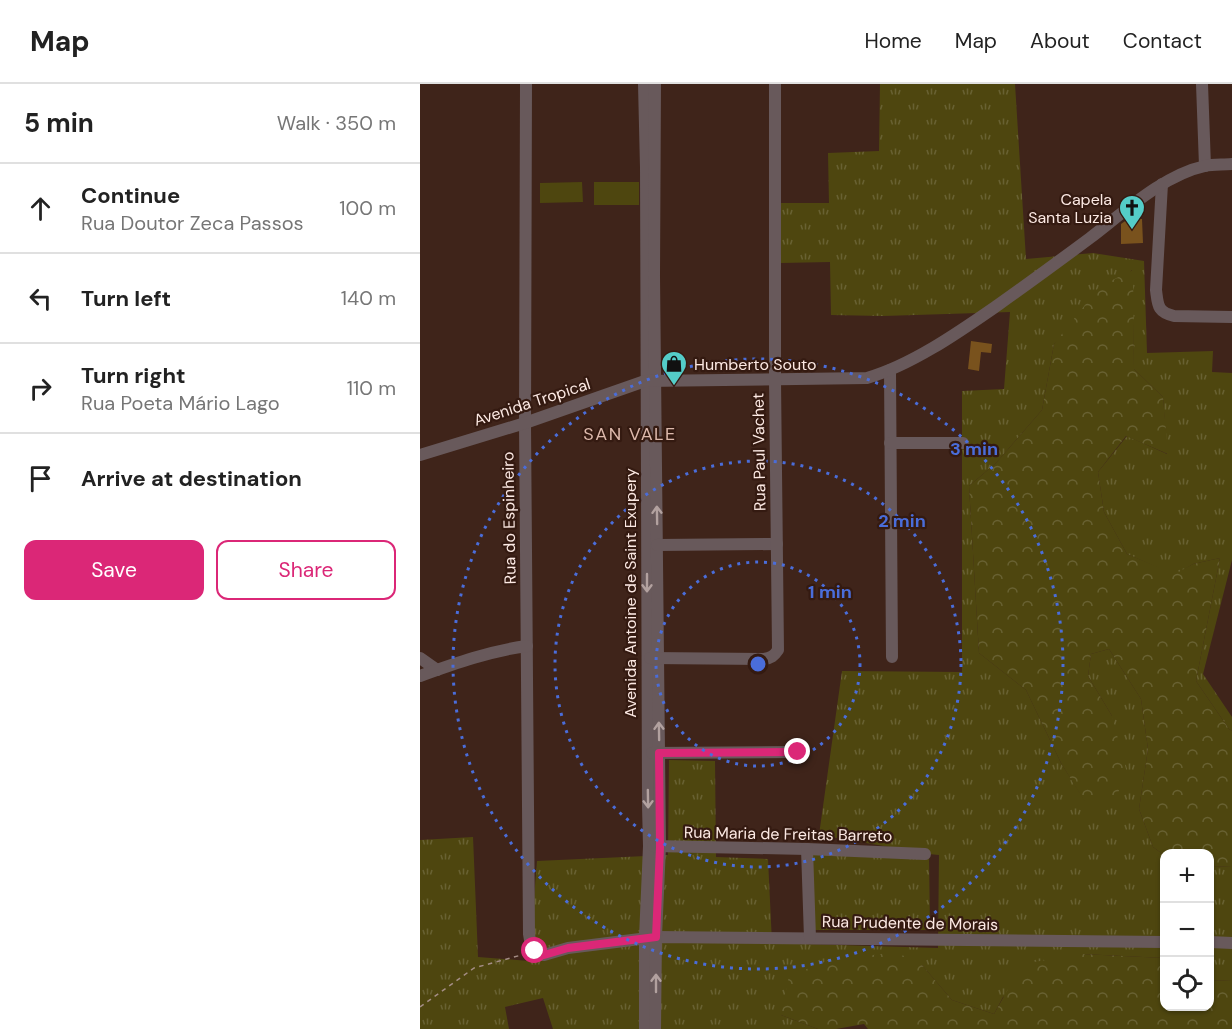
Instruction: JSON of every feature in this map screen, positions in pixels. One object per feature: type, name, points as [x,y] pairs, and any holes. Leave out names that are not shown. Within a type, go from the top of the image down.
[{"type":"street","name":"Rua do Espinheiro","points":[[526,84],[525,423],[529,934],[531,946],[535,951]]},
{"type":"street","name":"Avenida Antoine de Saint Exupery","points":[[644,84],[650,116]]},
{"type":"street","name":"Avenida Antoine de Saint Exupery","points":[[645,1029],[655,847],[650,381],[650,116],[655,84]]},
{"type":"street","name":"Rua Paul Vachet","points":[[652,658],[764,659],[770,658],[778,650],[775,84]]},
{"type":"street","points":[[1202,84],[1204,166]]},
{"type":"street","name":"Avenida Tropical","points":[[420,455],[650,381],[867,378],[890,370],[968,326],[1162,184],[1204,166],[1232,164]]},
{"type":"street","points":[[1162,184],[1156,290],[1158,305],[1166,314],[1174,316],[1232,317]]},
{"type":"street","points":[[890,370],[892,657]]},
{"type":"street","name":"Avenida Antoine de Saint Exupery","points":[[650,381],[657,545],[652,658]]},
{"type":"street","points":[[890,443],[963,443]]},
{"type":"street","points":[[657,545],[777,544]]},
{"type":"street","points":[[420,676],[482,655],[527,646]]},
{"type":"street","points":[[420,658],[437,670]]},
{"type":"street","points":[[653,753],[798,752]]},
{"type":"street","name":"Rua Maria de Freitas Barreto","points":[[655,847],[807,849],[925,854]]},
{"type":"street","points":[[807,849],[810,938]]},
{"type":"street","name":"Avenida Antoine de Saint Exupery","points":[[651,937],[655,1029]]},
{"type":"street","name":"Rua Prudente de Morais","points":[[535,951],[544,955],[568,948],[651,937],[1160,942]]},
{"type":"street","points":[[1214,942],[1232,943]]},
{"type":"path","points":[[420,1007],[474,968],[535,951]]},
{"type":"green space","points":[[880,84],[1015,84],[1026,259],[1093,253],[1144,261],[1147,353],[1213,351],[1212,372],[1232,373],[1232,560],[1203,674],[1232,717],[1232,731],[1196,681],[1220,558],[1193,564],[1175,575],[1127,554],[1104,512],[1098,472],[1127,436],[1167,454],[1163,397],[1134,369],[1132,270],[1054,344],[1042,410],[996,463],[969,486],[979,653],[1026,690],[1061,763],[1085,801],[1112,716],[1088,676],[1091,654],[1109,649],[1141,699],[1148,749],[1139,809],[1153,847],[1160,852],[1160,958],[1082,954],[1003,997],[994,1014],[952,1000],[922,965],[781,1015],[818,1029],[553,1029],[543,998],[505,1007],[509,1029],[420,1029],[420,840],[473,837],[478,957],[529,961],[537,861],[668,855],[669,760],[715,761],[716,857],[768,859],[772,943],[938,948],[939,855],[929,854],[930,930],[809,930],[807,855],[925,853],[819,835],[842,671],[962,672],[962,391],[1004,389],[1010,312],[883,316],[831,315],[830,262],[780,263],[779,203],[829,203],[828,153],[879,151]]},
{"type":"green space","points":[[582,182],[583,202],[540,203],[540,183]]},
{"type":"green space","points":[[594,182],[639,182],[639,205],[594,205]]},
{"type":"green space","points":[[1133,270],[1134,369],[1163,397],[1168,454],[1126,436],[1098,472],[1104,512],[1127,554],[1175,574],[1193,564],[1220,558],[1196,681],[1232,731],[1232,866],[1214,867],[1214,849],[1160,849],[1160,852],[1153,847],[1139,809],[1148,749],[1141,699],[1109,649],[1091,654],[1088,676],[1112,716],[1127,773],[1115,799],[1085,802],[1061,763],[1026,690],[979,653],[969,486],[996,463],[1042,410],[1054,344],[1100,286]]},
{"type":"green space","points":[[1232,866],[1232,981],[1214,980],[1214,867]]},
{"type":"green space","points":[[896,952],[922,965],[952,1000],[994,1014],[1022,964],[1082,954],[1160,958],[1160,1011],[1214,1011],[1214,980],[1232,981],[1232,1029],[868,1029],[864,1024],[836,1029],[818,1029],[781,1015],[789,976],[827,961]]},
{"type":"building","name":"Capela Santa Luzia","points":[[1128,219],[1142,219],[1143,243],[1121,244],[1121,224]]},
{"type":"building","points":[[971,341],[992,344],[991,353],[981,352],[979,371],[968,369]]},
{"type":"place","name":"Capela Santa Luzia","points":[[1132,231]]},
{"type":"place","name":"Humberto Souto","points":[[674,387]]},
{"type":"district","name":"SAN VALE","points":[[630,434]]},
{"type":"route","points":[[535,951],[544,955],[568,948],[656,937],[660,847],[659,753],[798,752]]}]
